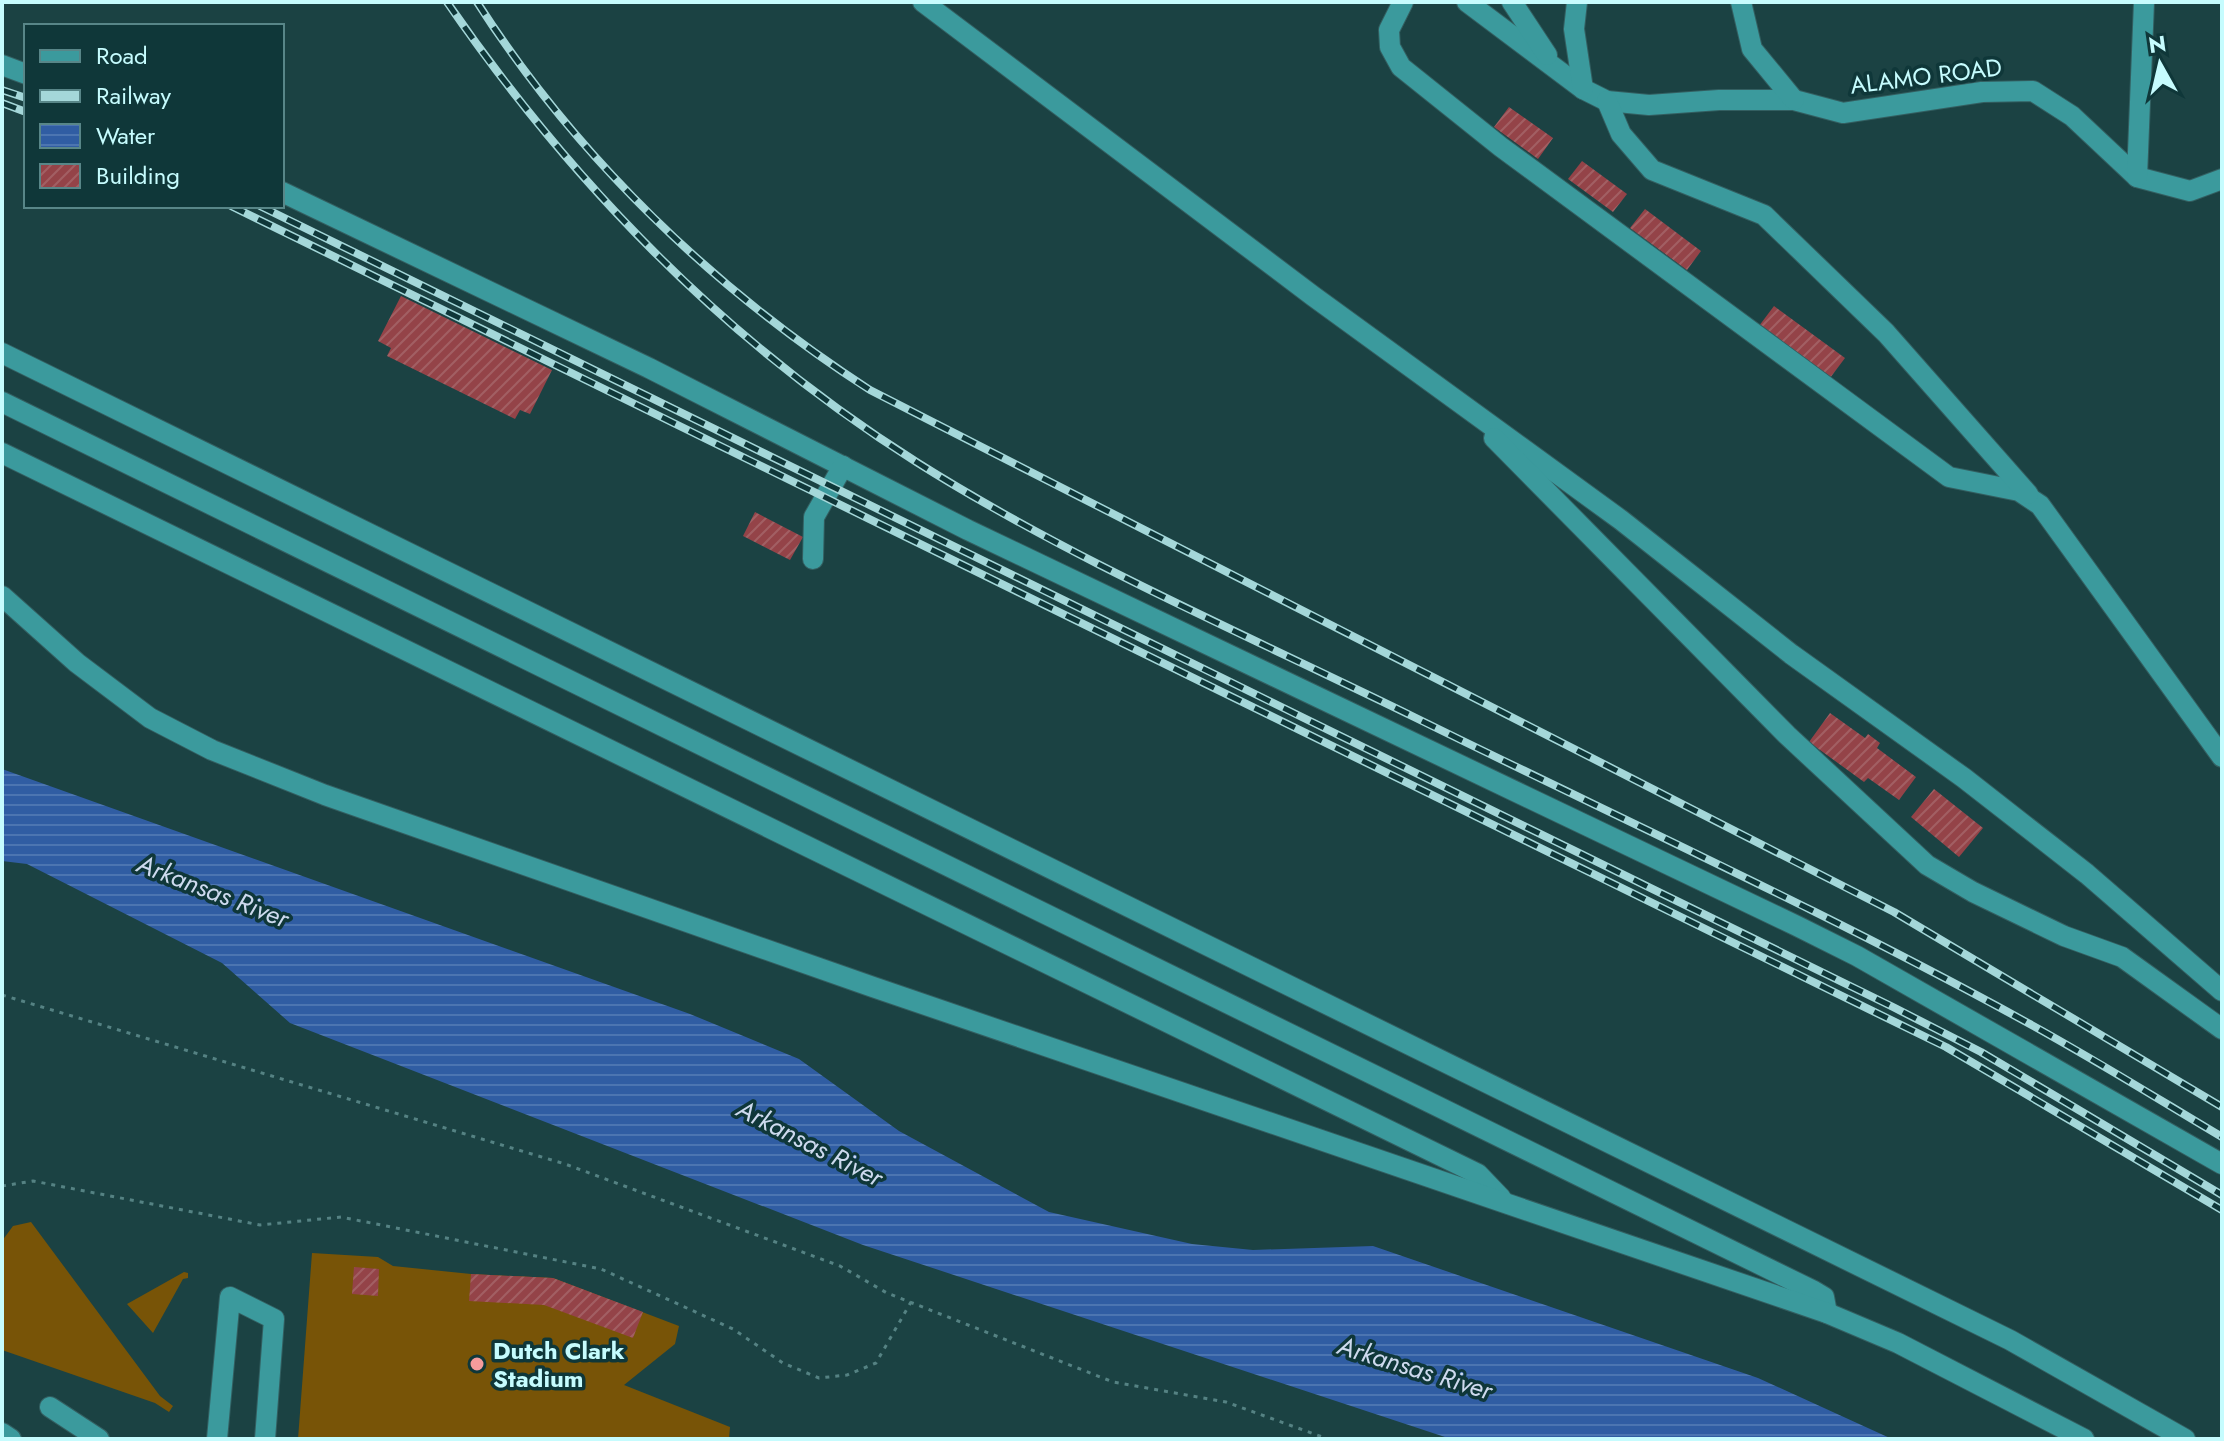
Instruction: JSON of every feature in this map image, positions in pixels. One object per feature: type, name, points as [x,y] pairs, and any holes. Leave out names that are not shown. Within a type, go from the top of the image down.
[{"type":"street","points":[[923,2],[1313,296],[1621,520],[1791,654],[1964,778],[2087,874],[2222,991]]},
{"type":"street","points":[[1403,2],[1389,30],[1390,47],[1401,67],[1501,147],[1949,477],[2028,494]]},
{"type":"street","points":[[1467,2],[1583,89],[1607,101],[1621,134],[1652,170],[1764,215],[1886,333],[2040,505],[2222,757]]},
{"type":"street","points":[[1512,2],[1555,68]]},
{"type":"street","points":[[1577,2],[1574,29],[1583,89]]},
{"type":"street","points":[[1741,2],[1752,49],[1794,100]]},
{"type":"street","points":[[2137,177],[2144,2]]},
{"type":"street","points":[[2,65],[24,73]]},
{"type":"street","name":"ALAMO ROAD","points":[[1607,101],[1649,105],[1719,100],[1794,100],[1843,113],[1982,92],[2033,91],[2072,116],[2137,177],[2190,191],[2222,179]]},
{"type":"street","points":[[284,193],[649,368],[983,537],[1857,956],[2222,1164]]},
{"type":"street","points":[[2,353],[2010,1340],[2185,1439]]},
{"type":"street","points":[[1456,398],[1787,735],[1927,865],[1973,892],[2064,936],[2122,957],[2222,1029]]},
{"type":"street","points":[[2,402],[1814,1291],[1824,1297],[1827,1313]]},
{"type":"street","points":[[2,453],[1478,1174],[1503,1200]]},
{"type":"street","points":[[813,559],[814,517],[843,466]]},
{"type":"street","points":[[2,596],[77,663],[150,718],[212,750],[497,857],[1827,1313],[1898,1343],[2084,1439]]},
{"type":"street","points":[[217,1439],[230,1297],[274,1319],[265,1439]]},
{"type":"street","points":[[50,1407],[99,1439]]},
{"type":"street","points":[[2,1433],[11,1439]]},
{"type":"path","points":[[2,995],[565,1164],[840,1266],[911,1302],[1113,1382],[1226,1402],[1328,1439]]},
{"type":"path","points":[[2,1186],[33,1181],[260,1225],[341,1217],[601,1269],[733,1329],[783,1363],[819,1378],[847,1375],[876,1363],[911,1302]]},
{"type":"shaded area","points":[[31,1222],[160,1396],[173,1406],[169,1412],[155,1403],[2,1350],[2,1241],[13,1226]]},
{"type":"shaded area","name":"Dutch Clark Stadium","points":[[312,1253],[378,1257],[393,1266],[553,1278],[679,1326],[675,1344],[624,1385],[730,1427],[729,1439],[298,1439]]},
{"type":"shaded area","points":[[184,1272],[188,1273],[188,1278],[183,1279],[153,1333],[127,1304]]},
{"type":"water","name":"Arkansas River","points":[[2,769],[690,1014],[799,1059],[899,1131],[1049,1212],[1192,1244],[1253,1250],[1373,1246],[1758,1378],[1892,1439],[1451,1439],[863,1245],[290,1023],[222,963],[27,864],[2,861]]},
{"type":"building","points":[[1509,107],[1553,138],[1538,159],[1494,127]]},
{"type":"building","points":[[1582,161],[1627,194],[1613,212],[1568,179]]},
{"type":"building","points":[[1645,209],[1701,251],[1687,270],[1630,228]]},
{"type":"building","points":[[401,296],[552,370],[530,414],[520,410],[515,419],[387,356],[391,348],[378,341]]},
{"type":"building","points":[[1774,306],[1845,358],[1830,378],[1759,326]]},
{"type":"building","points":[[755,512],[803,537],[790,560],[743,536]]},
{"type":"building","points":[[1830,713],[1865,738],[1868,734],[1880,743],[1877,748],[1916,777],[1899,800],[1868,778],[1864,782],[1809,742]]},
{"type":"building","points":[[1934,789],[1983,828],[1959,857],[1911,817]]},
{"type":"building","points":[[354,1267],[379,1269],[378,1296],[352,1294]]},
{"type":"building","points":[[471,1274],[553,1278],[643,1312],[633,1338],[544,1305],[469,1301]]},
{"type":"railway","points":[[447,2],[547,134],[659,256],[719,313],[782,366],[849,417],[918,463],[977,499],[1100,565],[1953,982],[2102,1065],[2222,1137]]},
{"type":"railway","points":[[477,2],[559,114],[604,167],[653,217],[757,309],[870,390],[1894,912],[2222,1107]]},
{"type":"railway","points":[[2,90],[24,97]]},
{"type":"railway","points":[[2,103],[24,111]]},
{"type":"railway","points":[[235,208],[1946,1047],[2222,1210]]},
{"type":"railway","points":[[264,208],[1893,1007],[1981,1052],[2222,1195]]},
{"type":"place","name":"Dutch Clark Stadium","points":[[477,1364]]}]
